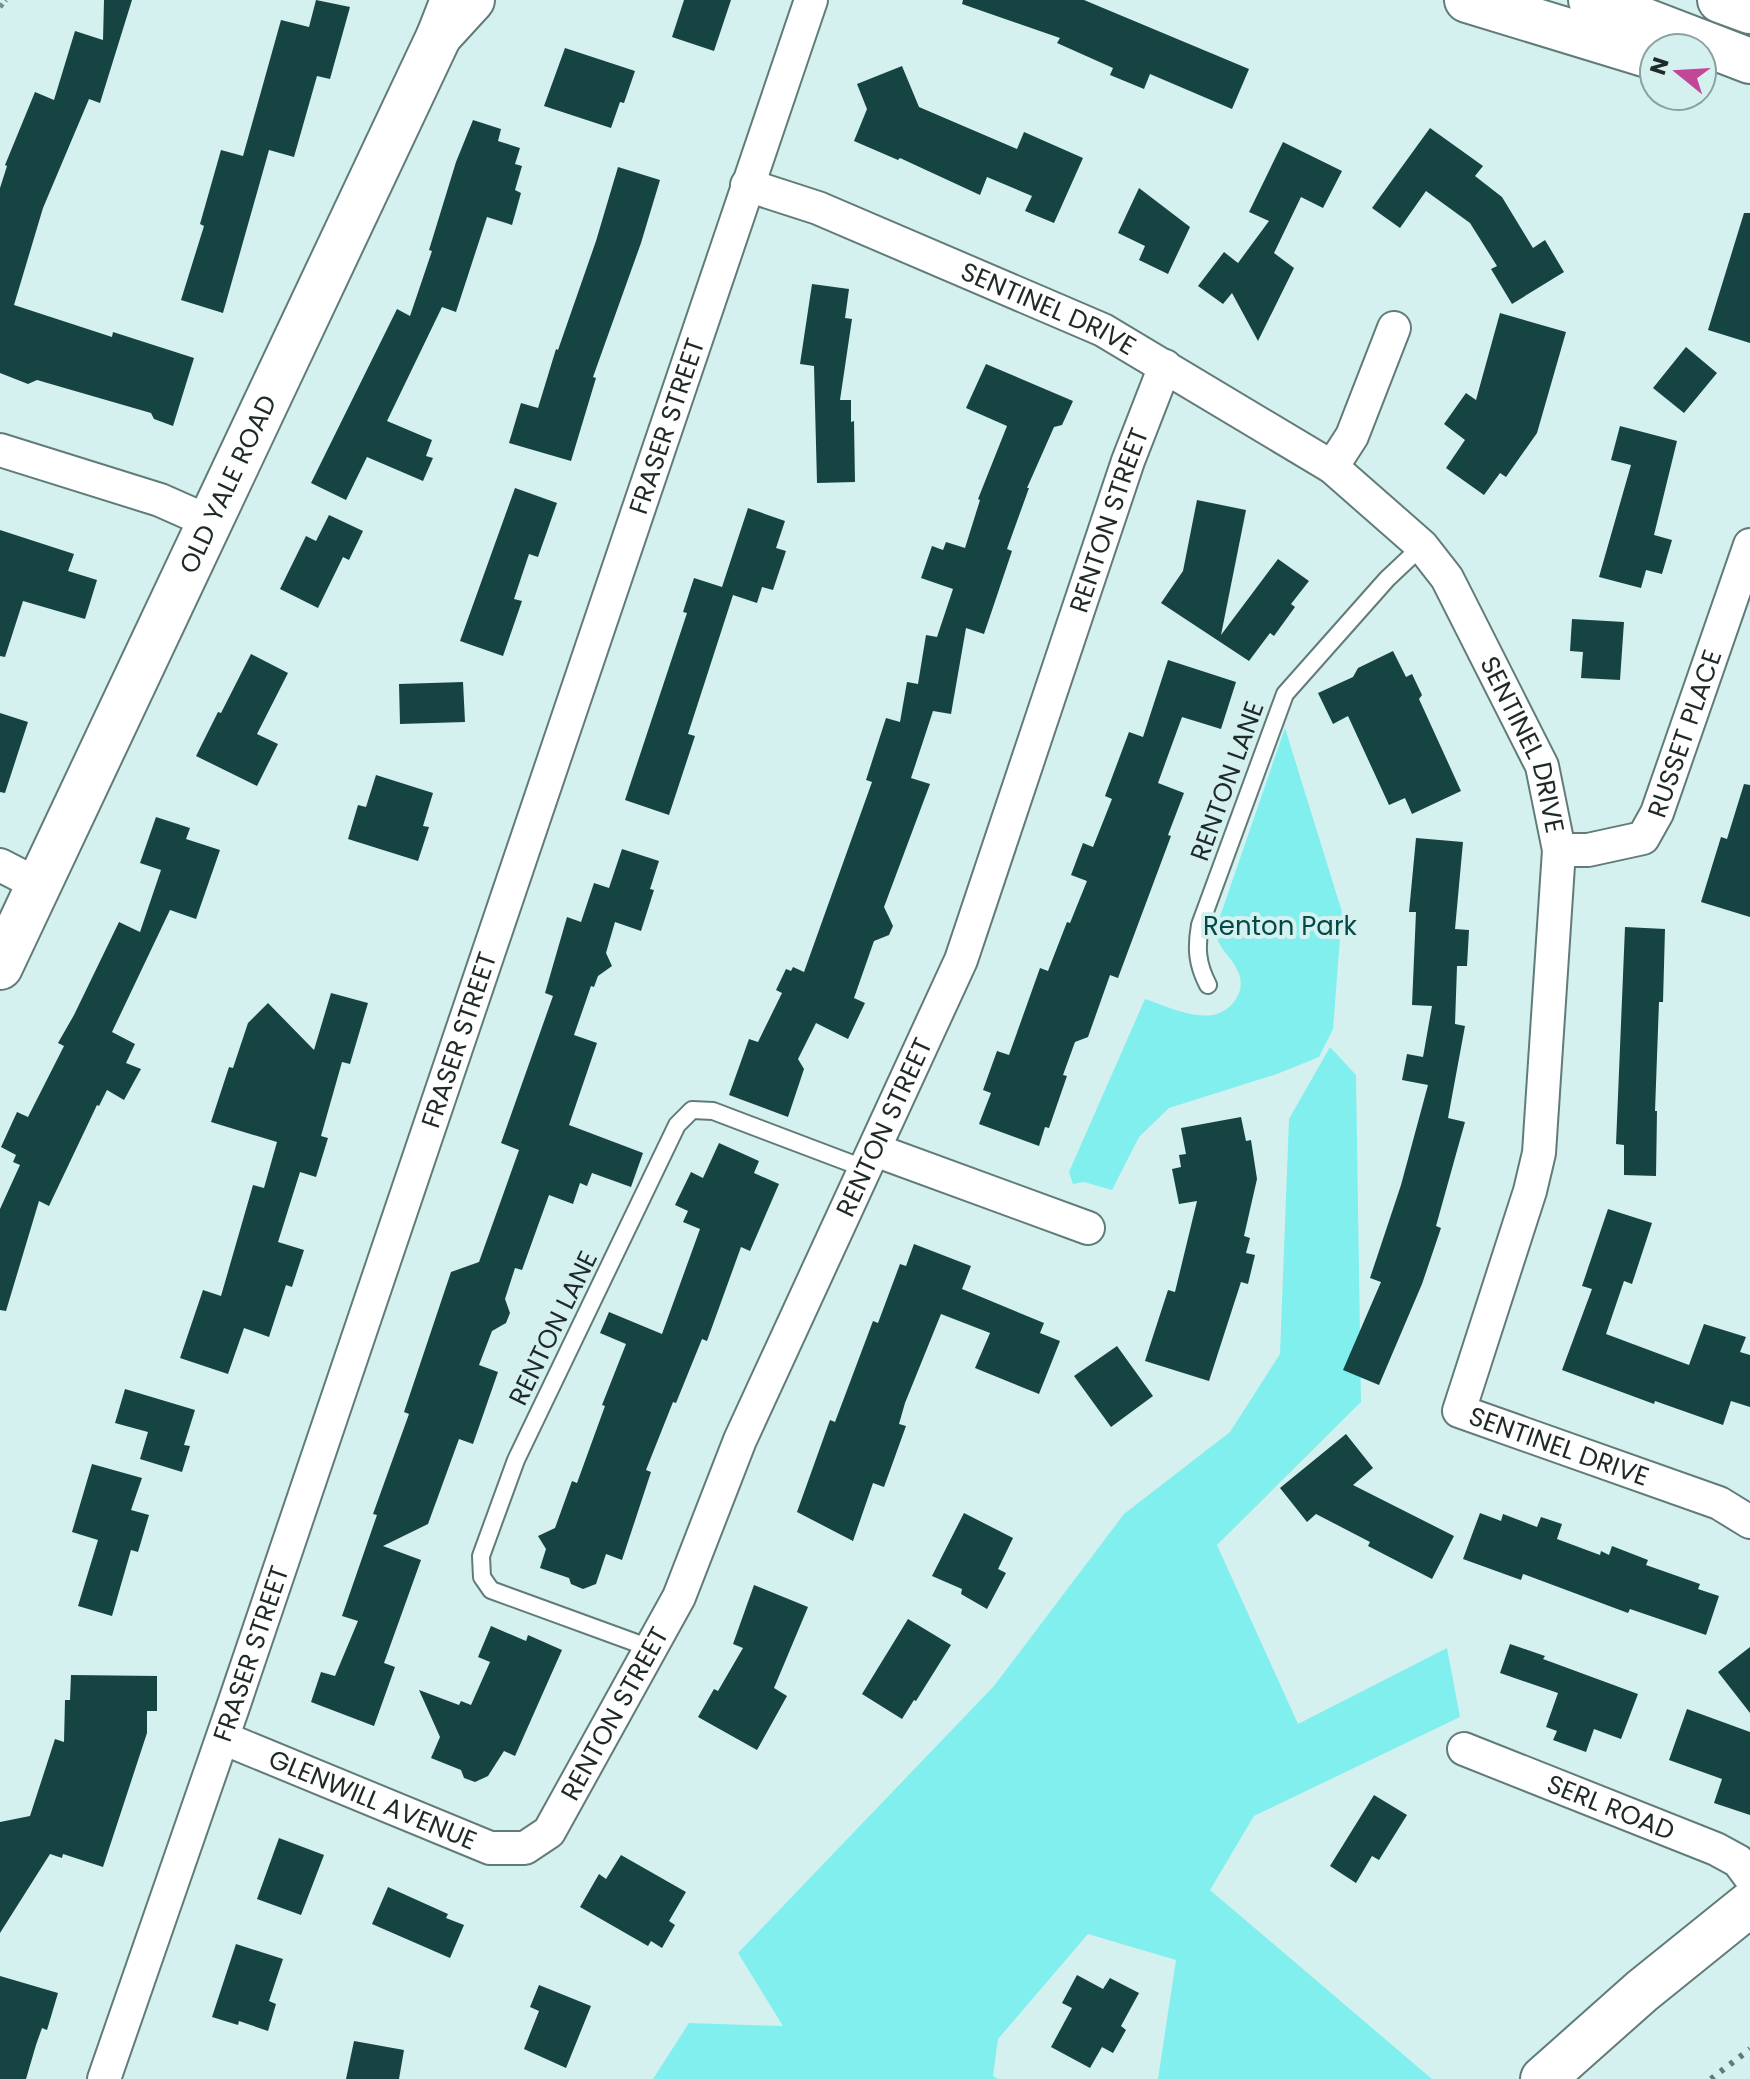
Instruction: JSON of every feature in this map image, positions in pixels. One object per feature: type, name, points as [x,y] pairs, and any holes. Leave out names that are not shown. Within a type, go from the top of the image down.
[{"type":"main road","name":"OLD YALE ROAD","points":[[0,967],[212,523],[446,18],[472,0]]},
{"type":"main road","points":[[1467,0],[1638,52]]},
{"type":"main road","points":[[1591,0],[1750,61]]},
{"type":"main road","points":[[1720,0],[1750,11]]},
{"type":"main road","points":[[1718,77],[1750,87]]},
{"type":"main road","points":[[1543,2079],[1642,1991],[1750,1904]]},
{"type":"street","name":"FRASER STREET","points":[[104,2079],[223,1738],[811,0]]},
{"type":"street","name":"SENTINEL DRIVE","points":[[747,185],[818,208],[1103,330],[1332,467],[1422,546],[1447,578],[1542,766],[1559,850],[1539,1153],[1530,1191],[1459,1411],[1719,1503],[1750,1522]]},
{"type":"street","points":[[1332,467],[1352,436],[1394,328]]},
{"type":"street","name":"RENTON STREET","points":[[525,1848],[549,1832],[679,1597],[740,1440],[961,960],[1128,461],[1165,366]]},
{"type":"street","points":[[0,450],[160,500],[212,523]]},
{"type":"street","name":"RUSSET PLACE","points":[[1559,850],[1588,850],[1643,838],[1657,813],[1750,545]]},
{"type":"street","points":[[0,865],[39,885]]},
{"type":"street","points":[[871,1159],[1088,1228]]},
{"type":"street","name":"GLENWILL AVENUE","points":[[223,1738],[490,1848],[525,1848]]},
{"type":"street","name":"SERL ROAD","points":[[1464,1749],[1716,1849],[1738,1861],[1750,1877]]},
{"type":"lane","name":"RENTON LANE","points":[[1208,985],[1200,970],[1196,948],[1200,925],[1285,694],[1387,579],[1422,546]]},
{"type":"lane","name":"RENTON LANE","points":[[650,1648],[491,1590],[482,1577],[481,1556],[516,1460],[677,1125],[692,1110],[713,1111],[871,1159]]},
{"type":"path","points":[[0,7],[6,0]]},
{"type":"green space","name":"Renton Park","points":[[1285,728],[1342,912],[1333,1029],[1319,1057],[1277,1074],[1169,1108],[1139,1137],[1112,1190],[1084,1182],[1073,1184],[1069,1172],[1145,999],[1203,1016],[1224,1011],[1237,996],[1241,985],[1239,974],[1215,931]]},
{"type":"green space","points":[[1330,1047],[1356,1075],[1361,1402],[1217,1545],[1298,1724],[1447,1648],[1460,1717],[1254,1816],[1210,1890],[1432,2079],[1158,2079],[1176,1960],[1088,1934],[998,2039],[993,2076],[998,2079],[653,2079],[689,2023],[783,2026],[738,1953],[994,1686],[1124,1514],[1230,1432],[1280,1354],[1289,1119]]},
{"type":"building","points":[[104,0],[132,0],[100,103],[89,99],[43,208],[14,305],[112,337],[113,332],[194,358],[173,426],[154,419],[151,413],[37,380],[28,384],[0,373],[0,188],[5,165],[35,92],[54,100],[75,31],[103,40]]},
{"type":"building","points":[[316,0],[350,7],[330,79],[317,76],[294,157],[269,150],[223,313],[181,300],[204,226],[200,224],[221,150],[243,156],[281,20],[309,27]]},
{"type":"building","points":[[684,0],[731,0],[714,51],[672,37]]},
{"type":"building","points":[[963,0],[1084,0],[1249,69],[1232,109],[1150,74],[1144,89],[1110,75],[1113,68],[1057,43],[1060,38],[962,4]]},
{"type":"building","points":[[565,48],[635,71],[611,128],[544,106]]},
{"type":"building","points":[[902,66],[919,107],[1017,149],[1024,132],[1083,158],[1054,223],[1025,211],[1032,196],[987,177],[980,195],[900,158],[898,160],[854,141],[867,109],[857,84]]},
{"type":"building","points":[[473,120],[501,129],[498,141],[520,148],[515,164],[522,166],[515,190],[521,193],[512,225],[487,217],[456,312],[442,307],[387,421],[432,440],[426,456],[433,458],[423,481],[367,457],[346,500],[311,483],[397,309],[410,316],[432,251],[429,250],[456,162]]},
{"type":"building","points":[[1430,128],[1483,166],[1475,176],[1502,197],[1533,248],[1545,240],[1564,272],[1512,304],[1491,269],[1497,266],[1470,223],[1426,191],[1400,228],[1372,208]]},
{"type":"building","points":[[1283,142],[1342,171],[1323,208],[1301,197],[1274,253],[1294,268],[1258,341],[1232,293],[1223,304],[1198,286],[1224,252],[1238,263],[1269,221],[1249,212]]},
{"type":"building","points":[[618,167],[660,180],[593,377],[596,378],[571,461],[509,443],[521,403],[538,408],[596,241]]},
{"type":"building","points":[[1139,188],[1190,227],[1168,274],[1139,260],[1145,246],[1118,233]]},
{"type":"building","points":[[1744,213],[1750,213],[1750,343],[1708,330]]},
{"type":"building","points":[[812,284],[849,289],[845,318],[852,319],[840,400],[851,400],[855,482],[817,483],[814,366],[800,364]]},
{"type":"building","points":[[1500,313],[1566,332],[1537,433],[1506,477],[1500,473],[1484,495],[1446,468],[1465,440],[1444,424],[1466,393],[1476,400]]},
{"type":"building","points":[[1686,347],[1717,373],[1684,413],[1653,388]]},
{"type":"building","points":[[986,364],[1073,401],[1062,425],[1054,427],[1027,488],[1007,549],[1012,551],[984,634],[966,628],[951,714],[933,711],[911,778],[930,784],[884,907],[893,926],[889,935],[874,941],[854,998],[865,1003],[848,1039],[816,1023],[798,1059],[804,1069],[788,1117],[729,1095],[749,1039],[758,1042],[782,993],[776,990],[786,969],[791,971],[793,967],[804,972],[872,782],[866,780],[886,718],[900,722],[907,682],[918,684],[926,635],[937,637],[953,589],[921,578],[932,546],[943,550],[946,542],[965,548],[978,499],[1007,426],[966,408]]},
{"type":"building","points":[[1620,426],[1677,441],[1654,535],[1672,540],[1662,574],[1646,570],[1641,588],[1599,577],[1631,465],[1611,460]]},
{"type":"building","points":[[515,488],[557,503],[538,557],[529,554],[514,599],[522,601],[503,656],[460,641]]},
{"type":"building","points":[[1197,500],[1246,510],[1221,635],[1278,559],[1309,581],[1291,604],[1295,607],[1274,636],[1270,633],[1249,661],[1161,603],[1183,571]]},
{"type":"building","points":[[748,508],[785,521],[776,548],[786,551],[773,590],[762,587],[757,603],[733,595],[688,734],[695,736],[669,815],[625,800],[687,613],[683,612],[694,578],[722,587]]},
{"type":"building","points":[[329,515],[363,531],[349,560],[343,557],[318,608],[280,589],[306,536],[316,541]]},
{"type":"building","points":[[0,530],[74,554],[68,571],[97,580],[85,619],[23,601],[5,657],[0,656]]},
{"type":"building","points":[[1572,619],[1624,622],[1620,680],[1581,678],[1583,652],[1570,651]]},
{"type":"building","points":[[1393,651],[1406,677],[1412,674],[1422,695],[1419,699],[1461,791],[1412,814],[1405,798],[1389,805],[1348,716],[1333,724],[1318,693],[1353,677],[1358,668]]},
{"type":"building","points":[[251,654],[288,673],[257,734],[278,744],[257,786],[196,756]]},
{"type":"building","points":[[1168,660],[1236,682],[1221,729],[1182,717],[1158,783],[1184,793],[1168,835],[1171,836],[1118,978],[1110,975],[1088,1037],[1075,1042],[1049,1128],[1045,1127],[1039,1146],[979,1124],[991,1093],[983,1090],[997,1051],[1009,1055],[1040,968],[1048,971],[1067,922],[1070,923],[1087,881],[1071,875],[1083,843],[1093,847],[1112,799],[1105,796],[1129,732],[1143,737]]},
{"type":"building","points":[[463,682],[465,722],[400,724],[399,684]]},
{"type":"building","points":[[0,713],[28,722],[5,793],[0,792]]},
{"type":"building","points":[[376,775],[433,793],[423,826],[429,827],[418,861],[348,839],[358,805],[366,807]]},
{"type":"building","points":[[1744,784],[1750,785],[1750,917],[1701,902],[1721,837],[1727,839]]},
{"type":"building","points":[[156,817],[190,828],[186,839],[220,850],[196,919],[170,910],[112,1032],[135,1044],[126,1063],[141,1069],[124,1100],[107,1090],[49,1206],[39,1201],[6,1311],[0,1310],[0,1209],[20,1165],[13,1162],[16,1155],[1,1147],[17,1112],[28,1117],[64,1046],[58,1043],[119,922],[140,932],[161,870],[140,863]]},
{"type":"building","points":[[1416,838],[1463,842],[1455,929],[1469,930],[1467,966],[1457,966],[1455,1024],[1465,1026],[1448,1118],[1465,1122],[1436,1226],[1441,1228],[1422,1284],[1379,1385],[1343,1370],[1381,1282],[1370,1278],[1401,1185],[1428,1085],[1402,1080],[1407,1054],[1423,1057],[1432,1006],[1412,1005],[1416,912],[1409,912]]},
{"type":"building","points":[[622,849],[659,861],[650,889],[654,890],[641,931],[615,922],[606,953],[612,966],[598,976],[594,987],[591,986],[574,1035],[597,1043],[569,1125],[643,1153],[631,1187],[592,1173],[587,1186],[580,1183],[573,1204],[549,1195],[522,1270],[515,1268],[505,1299],[510,1313],[506,1323],[492,1331],[479,1365],[498,1372],[473,1444],[459,1439],[428,1524],[383,1546],[421,1560],[384,1663],[395,1667],[374,1726],[311,1702],[321,1672],[335,1676],[358,1621],[342,1616],[377,1515],[373,1514],[409,1414],[404,1412],[451,1272],[479,1262],[519,1150],[501,1143],[553,996],[545,993],[567,917],[581,922],[594,883],[609,888]]},
{"type":"building","points":[[1625,927],[1665,929],[1655,1111],[1656,1176],[1624,1175],[1624,1145],[1616,1144]]},
{"type":"building","points":[[331,993],[368,1003],[350,1064],[342,1062],[321,1136],[328,1138],[316,1177],[300,1172],[278,1242],[304,1250],[292,1287],[286,1285],[269,1337],[244,1328],[228,1374],[180,1358],[203,1290],[221,1296],[253,1185],[264,1188],[277,1142],[211,1122],[229,1067],[233,1068],[248,1023],[268,1003],[314,1050]]},
{"type":"building","points":[[1241,1117],[1246,1141],[1251,1140],[1257,1179],[1244,1236],[1250,1238],[1246,1253],[1255,1255],[1248,1284],[1241,1282],[1209,1381],[1145,1361],[1168,1290],[1175,1292],[1197,1201],[1179,1204],[1172,1169],[1181,1167],[1179,1155],[1186,1154],[1181,1128]]},
{"type":"building","points":[[719,1143],[759,1161],[754,1173],[779,1184],[750,1251],[741,1247],[707,1341],[702,1339],[676,1403],[673,1402],[646,1470],[651,1472],[622,1560],[606,1554],[596,1584],[583,1589],[571,1584],[569,1578],[540,1568],[546,1549],[538,1536],[555,1528],[572,1481],[577,1483],[626,1344],[600,1333],[609,1312],[662,1334],[700,1229],[683,1222],[688,1211],[675,1205],[691,1172],[703,1178]]},
{"type":"building","points":[[1608,1209],[1652,1223],[1632,1284],[1624,1281],[1606,1334],[1689,1365],[1704,1324],[1746,1337],[1740,1352],[1750,1355],[1750,1407],[1731,1401],[1723,1425],[1655,1401],[1654,1404],[1562,1370],[1592,1289],[1582,1286]]},
{"type":"building","points":[[914,1244],[971,1266],[962,1289],[1044,1323],[1040,1333],[1060,1341],[1039,1394],[975,1368],[990,1333],[941,1314],[905,1403],[899,1424],[906,1426],[884,1487],[873,1483],[853,1541],[797,1512],[830,1420],[835,1422],[873,1321],[878,1323],[900,1264],[906,1266]]},
{"type":"building","points":[[1117,1346],[1153,1396],[1111,1427],[1074,1376]]},
{"type":"building","points":[[125,1389],[195,1410],[184,1445],[190,1446],[182,1472],[140,1459],[148,1432],[115,1423]]},
{"type":"building","points":[[1346,1434],[1373,1468],[1353,1485],[1454,1536],[1432,1579],[1368,1546],[1370,1542],[1316,1514],[1307,1522],[1280,1488]]},
{"type":"building","points":[[92,1464],[142,1478],[131,1510],[149,1515],[138,1552],[131,1550],[112,1616],[78,1606],[98,1540],[72,1532]]},
{"type":"building","points":[[964,1513],[1013,1538],[998,1569],[1006,1573],[987,1609],[961,1594],[962,1589],[932,1576]]},
{"type":"building","points":[[1480,1513],[1501,1521],[1503,1514],[1537,1527],[1541,1517],[1562,1524],[1557,1539],[1600,1555],[1601,1551],[1609,1555],[1612,1546],[1648,1560],[1646,1565],[1700,1584],[1698,1589],[1719,1596],[1706,1635],[1630,1609],[1628,1613],[1523,1574],[1521,1580],[1463,1559]]},
{"type":"building","points":[[754,1585],[808,1607],[774,1688],[787,1696],[757,1750],[698,1717],[714,1689],[718,1691],[743,1648],[733,1644]]},
{"type":"building","points":[[908,1619],[951,1645],[902,1719],[862,1694]]},
{"type":"building","points":[[491,1626],[526,1641],[528,1635],[562,1650],[515,1756],[504,1751],[488,1776],[475,1782],[464,1778],[461,1770],[431,1758],[440,1737],[419,1690],[459,1705],[461,1701],[471,1705],[490,1662],[478,1657]]},
{"type":"building","points":[[1510,1644],[1638,1694],[1621,1739],[1594,1729],[1586,1752],[1553,1740],[1557,1731],[1546,1727],[1558,1693],[1500,1673]]},
{"type":"building","points":[[1750,1647],[1750,1713],[1718,1672]]},
{"type":"building","points":[[71,1675],[157,1676],[157,1711],[147,1711],[147,1733],[103,1867],[63,1854],[62,1858],[50,1854],[0,1933],[0,1822],[30,1816],[55,1739],[64,1742],[65,1700],[70,1700]]},
{"type":"building","points":[[1687,1709],[1750,1732],[1750,1815],[1714,1803],[1722,1779],[1669,1760]]},
{"type":"building","points":[[1374,1795],[1407,1815],[1379,1860],[1372,1856],[1356,1883],[1330,1866]]},
{"type":"building","points":[[279,1838],[324,1855],[301,1915],[257,1899]]},
{"type":"building","points":[[621,1855],[686,1892],[669,1921],[675,1925],[662,1948],[651,1941],[648,1946],[580,1907],[599,1874],[606,1879]]},
{"type":"building","points":[[388,1887],[448,1914],[446,1918],[464,1925],[450,1958],[372,1924]]},
{"type":"building","points":[[236,1944],[283,1959],[269,2001],[276,2004],[268,2031],[239,2021],[238,2025],[212,2017]]},
{"type":"building","points":[[1077,1975],[1103,1989],[1110,1978],[1139,1993],[1121,2026],[1126,2030],[1113,2053],[1102,2047],[1090,2068],[1051,2047],[1072,2008],[1062,2003]]},
{"type":"building","points":[[0,1976],[58,1993],[47,2030],[42,2028],[26,2079],[0,2079]]},
{"type":"building","points":[[539,1985],[591,2006],[566,2068],[524,2049],[539,2011],[530,2007]]},
{"type":"building","points":[[354,2041],[404,2050],[399,2079],[346,2079]]},
{"type":"railway","points":[[1711,2079],[1750,2049]]}]
